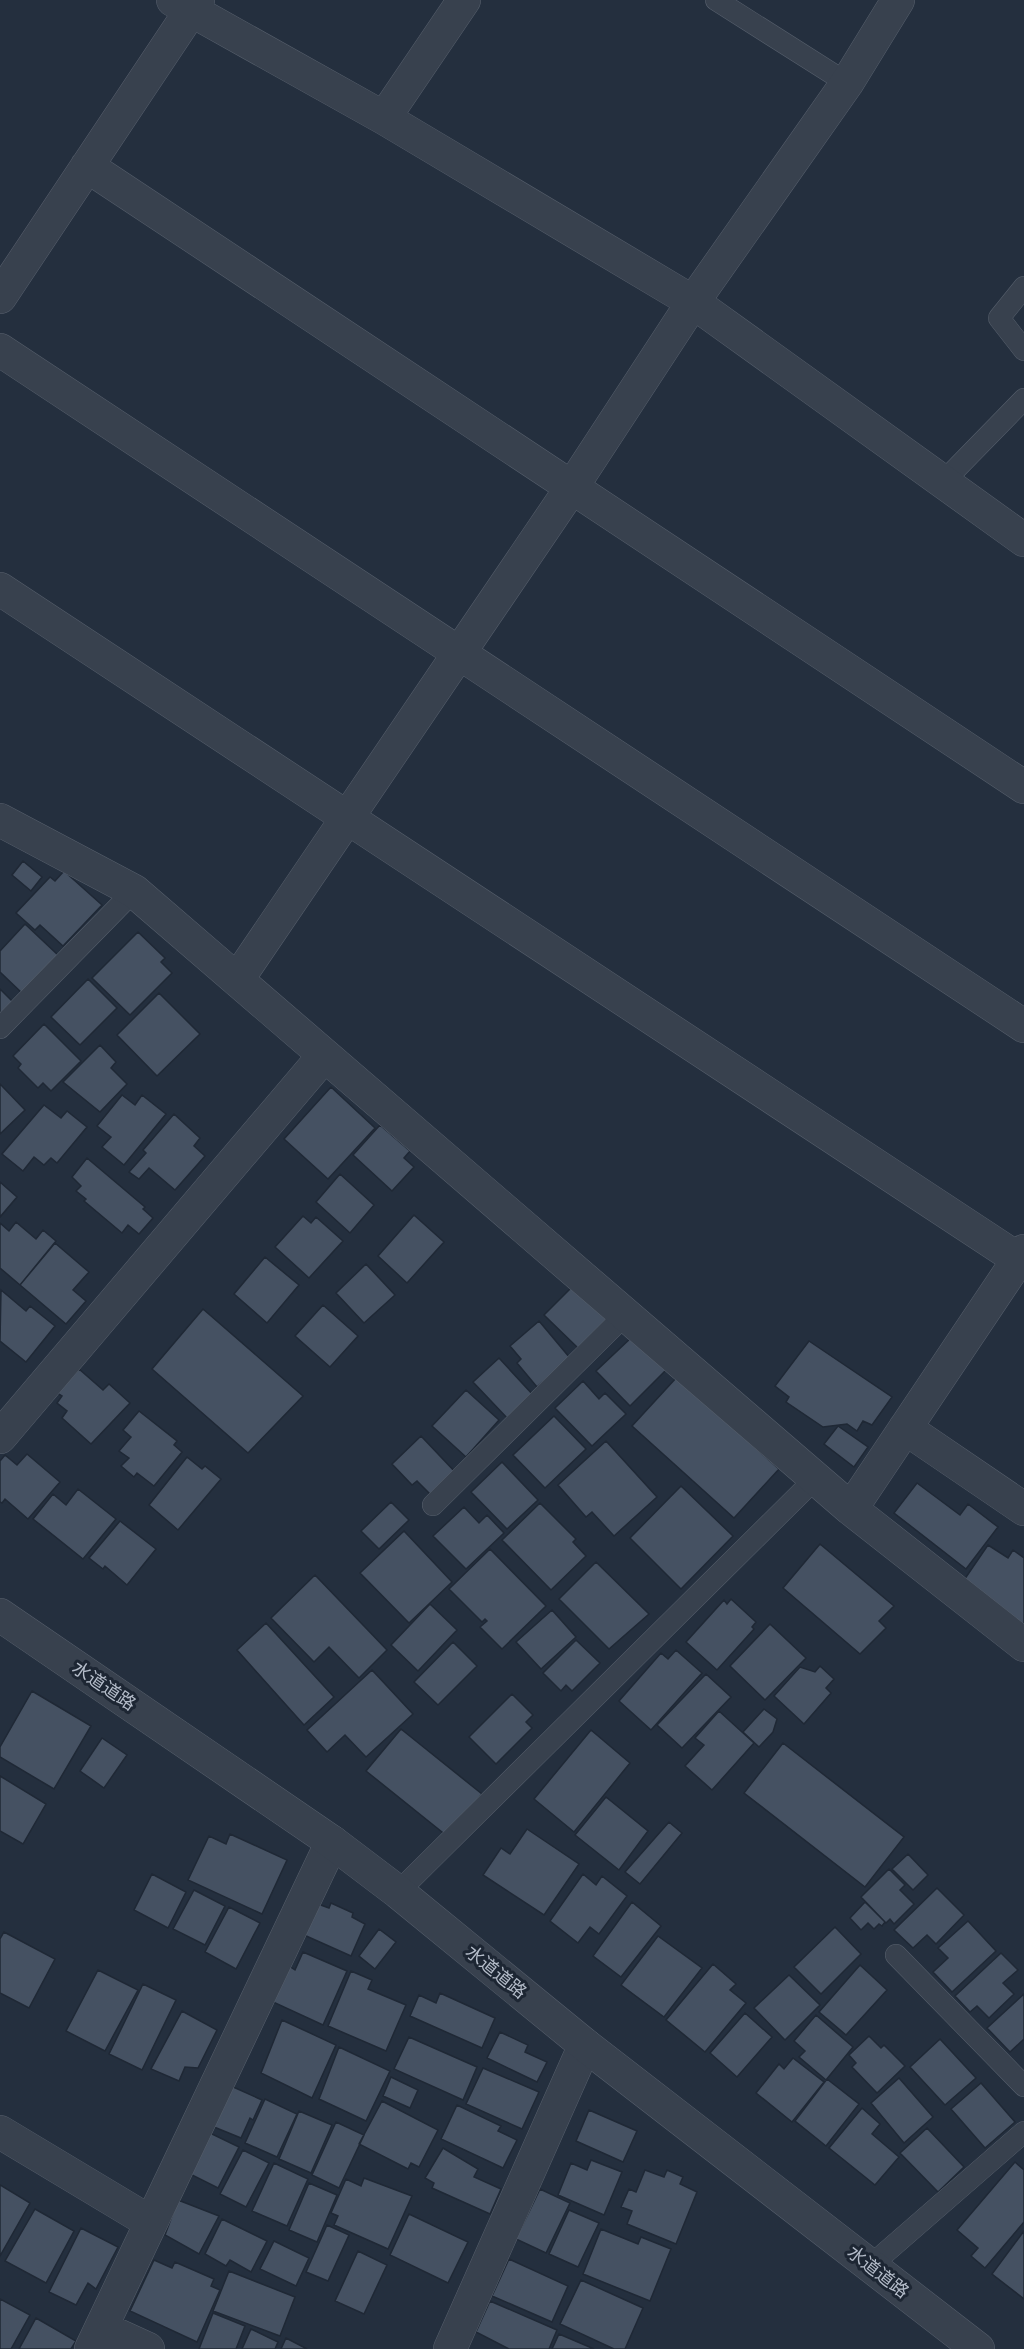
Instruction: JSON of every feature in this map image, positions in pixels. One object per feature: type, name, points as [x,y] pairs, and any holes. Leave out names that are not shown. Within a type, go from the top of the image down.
[{"type":"street","points":[[384,118],[464,0]]},
{"type":"street","points":[[237,980],[572,487],[693,302],[847,83],[898,0]]},
{"type":"street","points":[[0,297],[87,166],[187,3],[693,302],[1024,540]]},
{"type":"street","points":[[87,166],[1024,787]]},
{"type":"street","points":[[0,350],[1024,1026]]},
{"type":"street","points":[[0,589],[1022,1258],[851,1509]]},
{"type":"street","points":[[0,820],[134,891],[323,1057],[851,1509],[1024,1644]]},
{"type":"street","points":[[0,1437],[323,1057]]},
{"type":"street","points":[[905,1428],[1024,1509]]},
{"type":"street","name":"水道道路","points":[[0,1615],[332,1842],[398,1892],[585,2045],[978,2349]]},
{"type":"street","points":[[148,2349],[96,2338],[332,1842]]},
{"type":"street","points":[[450,2349],[585,2045]]},
{"type":"street","points":[[0,2132],[150,2222]]},
{"type":"lane","points":[[716,0],[847,83]]},
{"type":"lane","points":[[1024,287],[999,318],[1024,351]]},
{"type":"lane","points":[[943,482],[1024,399]]},
{"type":"lane","points":[[0,1028],[134,891]]},
{"type":"lane","points":[[433,1505],[625,1315]]},
{"type":"lane","points":[[398,1892],[816,1478]]},
{"type":"lane","points":[[896,1955],[1024,2086]]},
{"type":"lane","points":[[870,2266],[1024,2132]]},
{"type":"building","points":[[23,861],[42,877],[31,891],[12,875]]},
{"type":"building","points":[[64,871],[102,905],[63,946],[40,925],[35,930],[16,913],[50,877],[55,881]]},
{"type":"building","points":[[25,924],[59,956],[23,994],[0,972],[0,951]]},
{"type":"building","points":[[138,932],[165,958],[161,962],[172,973],[130,1015],[92,978]]},
{"type":"building","points":[[88,979],[117,1008],[80,1045],[51,1017]]},
{"type":"building","points":[[0,989],[16,1005],[0,1022]]},
{"type":"building","points":[[159,993],[200,1034],[157,1076],[117,1035]]},
{"type":"building","points":[[44,1024],[81,1061],[51,1091],[43,1083],[38,1088],[18,1068],[21,1064],[13,1056]]},
{"type":"building","points":[[100,1045],[116,1062],[111,1068],[127,1084],[100,1112],[63,1082]]},
{"type":"building","points":[[0,1084],[25,1110],[0,1134]]},
{"type":"building","points":[[331,1087],[375,1128],[328,1179],[284,1139]]},
{"type":"building","points":[[122,1095],[135,1105],[142,1095],[166,1114],[124,1165],[102,1147],[111,1137],[97,1126]]},
{"type":"building","points":[[44,1105],[61,1118],[67,1111],[87,1127],[57,1163],[51,1158],[44,1165],[34,1157],[23,1171],[2,1154]]},
{"type":"building","points":[[174,1114],[200,1138],[194,1146],[205,1156],[175,1190],[149,1168],[139,1179],[129,1172],[146,1153],[143,1150]]},
{"type":"building","points":[[380,1125],[410,1151],[404,1158],[414,1167],[392,1191],[353,1155]]},
{"type":"building","points":[[87,1158],[145,1207],[143,1209],[153,1218],[139,1234],[128,1225],[122,1233],[84,1201],[86,1199],[76,1191],[81,1186],[72,1177]]},
{"type":"building","points":[[340,1174],[374,1205],[350,1233],[316,1202]]},
{"type":"building","points":[[0,1182],[17,1197],[0,1217]]},
{"type":"building","points":[[414,1215],[444,1242],[407,1283],[378,1256]]},
{"type":"building","points":[[303,1216],[311,1223],[316,1217],[343,1241],[309,1278],[275,1247]]},
{"type":"building","points":[[16,1222],[36,1239],[43,1230],[56,1241],[20,1285],[0,1268],[0,1223],[9,1231]]},
{"type":"building","points":[[55,1243],[89,1272],[73,1290],[86,1301],[66,1324],[20,1285]]},
{"type":"building","points":[[265,1257],[299,1285],[267,1323],[234,1294]]},
{"type":"building","points":[[366,1264],[395,1295],[364,1323],[336,1293]]},
{"type":"building","points":[[576,1283],[610,1316],[578,1348],[544,1315]]},
{"type":"building","points":[[1,1290],[26,1311],[30,1306],[55,1326],[26,1362],[0,1341]]},
{"type":"building","points":[[323,1305],[358,1336],[330,1367],[295,1336]]},
{"type":"building","points":[[203,1309],[303,1396],[248,1453],[152,1369]]},
{"type":"building","points":[[539,1321],[570,1358],[537,1387],[517,1363],[521,1359],[510,1346]]},
{"type":"building","points":[[633,1336],[666,1370],[630,1406],[596,1371]]},
{"type":"building","points":[[809,1341],[892,1397],[872,1425],[863,1421],[857,1431],[847,1424],[823,1427],[786,1402],[789,1397],[775,1386]]},
{"type":"building","points":[[499,1358],[534,1396],[509,1420],[473,1382]]},
{"type":"building","points":[[79,1369],[103,1390],[109,1384],[130,1403],[91,1444],[62,1418],[67,1411],[57,1403],[62,1396],[57,1393]]},
{"type":"building","points":[[677,1377],[779,1469],[734,1518],[632,1426]]},
{"type":"building","points":[[583,1381],[599,1399],[605,1393],[626,1414],[592,1446],[555,1408]]},
{"type":"building","points":[[466,1390],[499,1420],[466,1457],[432,1426]]},
{"type":"building","points":[[139,1411],[177,1441],[174,1445],[182,1452],[154,1486],[137,1473],[134,1477],[121,1466],[129,1458],[119,1451],[131,1437],[123,1430]]},
{"type":"building","points":[[554,1416],[586,1449],[545,1488],[513,1455]]},
{"type":"building","points":[[838,1426],[868,1447],[854,1467],[824,1444]]},
{"type":"building","points":[[421,1436],[457,1474],[433,1497],[417,1481],[412,1485],[392,1464]]},
{"type":"building","points":[[606,1441],[657,1497],[614,1536],[592,1512],[586,1517],[558,1485]]},
{"type":"building","points":[[27,1454],[60,1482],[28,1519],[5,1499],[2,1503],[0,1502],[0,1461],[5,1455],[17,1465]]},
{"type":"building","points":[[187,1457],[202,1469],[205,1466],[221,1479],[178,1530],[149,1505]]},
{"type":"building","points":[[502,1462],[538,1500],[507,1529],[471,1492]]},
{"type":"building","points":[[917,1483],[960,1515],[968,1504],[998,1527],[966,1569],[894,1513]]},
{"type":"building","points":[[681,1486],[733,1536],[681,1589],[630,1538]]},
{"type":"building","points":[[78,1489],[116,1519],[83,1559],[33,1519],[53,1494],[66,1505]]},
{"type":"building","points":[[391,1502],[409,1520],[379,1549],[361,1531]]},
{"type":"building","points":[[540,1503],[576,1539],[573,1542],[586,1556],[551,1590],[502,1540]]},
{"type":"building","points":[[464,1507],[479,1523],[487,1515],[504,1533],[466,1569],[433,1536]]},
{"type":"building","points":[[120,1521],[156,1549],[127,1585],[105,1566],[103,1569],[89,1558]]},
{"type":"building","points":[[404,1531],[452,1582],[409,1623],[360,1573]]},
{"type":"building","points":[[820,1544],[894,1606],[879,1621],[886,1628],[860,1654],[783,1588]]},
{"type":"building","points":[[988,1545],[1008,1558],[1013,1550],[1024,1558],[1024,1626],[962,1583]]},
{"type":"building","points":[[490,1549],[546,1606],[502,1649],[480,1627],[487,1621],[485,1619],[482,1622],[449,1589]]},
{"type":"building","points":[[596,1562],[649,1614],[609,1649],[559,1599]]},
{"type":"building","points":[[315,1575],[387,1650],[359,1678],[329,1647],[314,1662],[271,1618]]},
{"type":"building","points":[[731,1599],[756,1622],[752,1627],[754,1629],[717,1670],[686,1642],[724,1600],[727,1604]]},
{"type":"building","points":[[430,1604],[457,1630],[418,1671],[391,1645]]},
{"type":"building","points":[[552,1610],[576,1637],[541,1669],[516,1642]]},
{"type":"building","points":[[266,1623],[334,1697],[304,1725],[237,1650]]},
{"type":"building","points":[[770,1624],[806,1658],[765,1700],[730,1666]]},
{"type":"building","points":[[576,1640],[600,1663],[572,1691],[566,1685],[561,1691],[543,1673]]},
{"type":"building","points":[[453,1642],[477,1666],[438,1705],[414,1682]]},
{"type":"building","points":[[676,1650],[702,1673],[651,1730],[619,1701],[661,1653],[668,1659]]},
{"type":"building","points":[[820,1666],[834,1679],[826,1688],[831,1693],[804,1724],[774,1696],[800,1667],[815,1672]]},
{"type":"building","points":[[372,1670],[413,1714],[366,1757],[345,1735],[327,1752],[307,1730]]},
{"type":"building","points":[[706,1674],[731,1697],[682,1748],[657,1725]]},
{"type":"building","points":[[32,1691],[91,1726],[54,1789],[0,1757],[0,1747]]},
{"type":"building","points":[[512,1694],[533,1715],[526,1722],[532,1728],[496,1764],[469,1737]]},
{"type":"building","points":[[764,1709],[777,1719],[773,1732],[759,1747],[743,1732]]},
{"type":"building","points":[[719,1711],[754,1743],[712,1790],[685,1766],[704,1745],[695,1738]]},
{"type":"building","points":[[401,1729],[482,1794],[447,1836],[366,1771]]},
{"type":"building","points":[[591,1730],[630,1763],[574,1832],[534,1799]]},
{"type":"building","points":[[102,1738],[127,1755],[104,1788],[80,1771]]},
{"type":"building","points":[[783,1743],[904,1837],[865,1887],[744,1793]]},
{"type":"building","points":[[0,1776],[46,1804],[23,1844],[0,1831]]},
{"type":"building","points":[[606,1797],[648,1831],[619,1870],[575,1835]]},
{"type":"building","points":[[669,1822],[682,1833],[640,1884],[625,1872]]},
{"type":"building","points":[[527,1829],[579,1864],[544,1915],[483,1875],[501,1848],[510,1854]]},
{"type":"building","points":[[230,1834],[287,1860],[262,1914],[188,1880],[209,1836],[226,1844]]},
{"type":"building","points":[[908,1854],[928,1875],[913,1890],[892,1869]]},
{"type":"building","points":[[889,1869],[905,1885],[900,1890],[914,1904],[894,1924],[890,1919],[886,1923],[861,1897]]},
{"type":"building","points":[[152,1874],[186,1892],[168,1928],[134,1910]]},
{"type":"building","points":[[583,1874],[596,1885],[602,1876],[627,1896],[599,1934],[590,1927],[578,1943],[550,1921]]},
{"type":"building","points":[[937,1888],[964,1915],[936,1944],[927,1935],[913,1948],[894,1930]]},
{"type":"building","points":[[194,1890],[225,1906],[205,1945],[173,1929]]},
{"type":"building","points":[[632,1902],[661,1926],[621,1977],[593,1956]]},
{"type":"building","points":[[865,1902],[885,1922],[882,1926],[879,1924],[874,1929],[868,1923],[861,1930],[850,1918]]},
{"type":"building","points":[[331,1903],[353,1913],[352,1917],[365,1924],[351,1956],[304,1935],[318,1904],[329,1908]]},
{"type":"building","points":[[229,1907],[260,1923],[236,1969],[205,1952]]},
{"type":"building","points":[[968,1921],[996,1951],[952,1992],[933,1972],[948,1958],[938,1948]]},
{"type":"building","points":[[835,1927],[861,1954],[821,1994],[794,1967]]},
{"type":"building","points":[[379,1929],[396,1942],[375,1969],[359,1956]]},
{"type":"building","points":[[4,1932],[55,1959],[29,2008],[0,1993],[0,1939]]},
{"type":"building","points":[[658,1936],[702,1968],[664,2017],[621,1985]]},
{"type":"building","points":[[303,1952],[347,1971],[323,2025],[273,2002],[289,1966],[295,1970]]},
{"type":"building","points":[[1001,1953],[1018,1970],[1003,1983],[1014,1994],[989,2018],[977,2006],[970,2012],[955,1996]]},
{"type":"building","points":[[713,1964],[736,1984],[730,1990],[746,2003],[705,2052],[666,2020]]},
{"type":"building","points":[[860,1965],[887,1990],[846,2035],[819,2012]]},
{"type":"building","points":[[98,1970],[138,1990],[105,2051],[66,2031]]},
{"type":"building","points":[[351,1971],[372,1980],[368,1989],[406,2005],[386,2051],[328,2026]]},
{"type":"building","points":[[789,1975],[820,2005],[785,2040],[754,2008]]},
{"type":"building","points":[[143,1984],[176,2000],[142,2070],[109,2054]]},
{"type":"building","points":[[440,1993],[495,2018],[482,2048],[410,2016],[419,1995],[436,2003]]},
{"type":"building","points":[[1024,1994],[1024,2039],[1010,2052],[987,2028]]},
{"type":"building","points":[[182,2011],[217,2030],[198,2068],[185,2067],[179,2081],[151,2069]]},
{"type":"building","points":[[745,2013],[772,2037],[737,2077],[710,2053]]},
{"type":"building","points":[[816,2015],[853,2047],[826,2080],[799,2057],[805,2051],[794,2041]]},
{"type":"building","points":[[282,2020],[336,2045],[312,2098],[261,2073]]},
{"type":"building","points":[[500,2032],[528,2045],[525,2052],[547,2062],[537,2082],[487,2058]]},
{"type":"building","points":[[869,2036],[881,2048],[884,2045],[905,2066],[877,2093],[852,2067],[856,2063],[849,2055]]},
{"type":"building","points":[[409,2037],[477,2067],[463,2100],[394,2069]]},
{"type":"building","points":[[940,2039],[976,2078],[945,2105],[910,2067]]},
{"type":"building","points":[[339,2047],[390,2071],[366,2121],[319,2099]]},
{"type":"building","points":[[793,2058],[824,2082],[792,2122],[756,2093],[779,2064],[784,2069]]},
{"type":"building","points":[[483,2068],[539,2092],[522,2129],[466,2104]]},
{"type":"building","points":[[391,2077],[418,2090],[410,2108],[383,2096]]},
{"type":"building","points":[[899,2078],[933,2117],[904,2143],[871,2103]]},
{"type":"building","points":[[827,2079],[859,2104],[826,2146],[795,2121]]},
{"type":"building","points":[[981,2083],[1015,2122],[985,2148],[951,2109]]},
{"type":"building","points":[[231,2086],[262,2100],[241,2138],[214,2127]]},
{"type":"building","points":[[265,2099],[297,2114],[277,2157],[245,2143]]},
{"type":"building","points":[[382,2101],[438,2130],[419,2167],[411,2163],[408,2169],[359,2144]]},
{"type":"building","points":[[457,2105],[501,2126],[498,2131],[517,2140],[503,2168],[441,2139]]},
{"type":"building","points":[[862,2108],[880,2124],[872,2134],[899,2157],[875,2185],[829,2148]]},
{"type":"building","points":[[589,2110],[637,2131],[623,2162],[576,2141]]},
{"type":"building","points":[[299,2111],[332,2125],[311,2173],[279,2159]]},
{"type":"building","points":[[336,2122],[364,2135],[339,2188],[312,2175]]},
{"type":"building","points":[[927,2128],[964,2167],[938,2192],[900,2153]]},
{"type":"building","points":[[210,2133],[239,2147],[218,2188],[190,2174]]},
{"type":"building","points":[[443,2148],[478,2169],[474,2177],[501,2189],[490,2214],[432,2188],[434,2183],[425,2178]]},
{"type":"building","points":[[243,2150],[269,2163],[246,2207],[220,2194]]},
{"type":"building","points":[[591,2160],[622,2172],[604,2215],[558,2195],[571,2163],[587,2170]]},
{"type":"building","points":[[1015,2162],[1024,2170],[1024,2222],[985,2268],[971,2256],[978,2248],[957,2230]]},
{"type":"building","points":[[274,2163],[308,2179],[287,2226],[252,2211]]},
{"type":"building","points":[[645,2170],[664,2177],[667,2170],[683,2177],[680,2184],[697,2192],[676,2244],[627,2224],[632,2211],[621,2207],[629,2189],[636,2192]]},
{"type":"building","points":[[364,2178],[412,2196],[388,2249],[334,2225],[338,2216],[331,2213],[346,2179],[361,2186]]},
{"type":"building","points":[[309,2183],[337,2195],[317,2242],[289,2230]]},
{"type":"building","points":[[0,2185],[30,2203],[0,2256]]},
{"type":"building","points":[[540,2189],[570,2203],[546,2253],[516,2239]]},
{"type":"building","points":[[178,2200],[219,2216],[199,2254],[165,2235]]},
{"type":"building","points":[[35,2209],[74,2231],[46,2283],[5,2261]]},
{"type":"building","points":[[569,2210],[599,2223],[578,2267],[549,2254]]},
{"type":"building","points":[[409,2214],[468,2242],[448,2283],[390,2255]]},
{"type":"building","points":[[222,2219],[267,2241],[251,2272],[230,2260],[226,2266],[205,2254]]},
{"type":"building","points":[[327,2225],[349,2235],[328,2281],[306,2272]]},
{"type":"building","points":[[81,2228],[118,2247],[96,2289],[88,2283],[76,2305],[49,2292]]},
{"type":"building","points":[[601,2229],[638,2244],[641,2237],[671,2249],[650,2301],[583,2274]]},
{"type":"building","points":[[1024,2231],[1024,2299],[992,2274]]},
{"type":"building","points":[[274,2241],[309,2258],[296,2286],[260,2269]]},
{"type":"building","points":[[358,2251],[387,2265],[364,2314],[335,2301]]},
{"type":"building","points":[[509,2259],[568,2286],[552,2322],[492,2296]]},
{"type":"building","points":[[154,2260],[172,2268],[175,2262],[214,2279],[211,2286],[220,2290],[197,2342],[130,2311]]},
{"type":"building","points":[[229,2271],[295,2297],[280,2336],[213,2311]]},
{"type":"building","points":[[581,2280],[643,2308],[625,2349],[614,2349],[560,2324]]},
{"type":"building","points":[[0,2299],[30,2315],[11,2349],[0,2349]]},
{"type":"building","points":[[490,2301],[557,2330],[549,2349],[509,2349],[476,2332]]},
{"type":"building","points":[[213,2313],[245,2326],[236,2349],[199,2349]]},
{"type":"building","points":[[36,2318],[76,2341],[71,2349],[19,2349]]},
{"type":"building","points":[[251,2329],[278,2342],[275,2349],[242,2349]]},
{"type":"building","points":[[559,2334],[594,2349],[552,2349]]},
{"type":"building","points":[[286,2338],[307,2349],[281,2349]]}]
